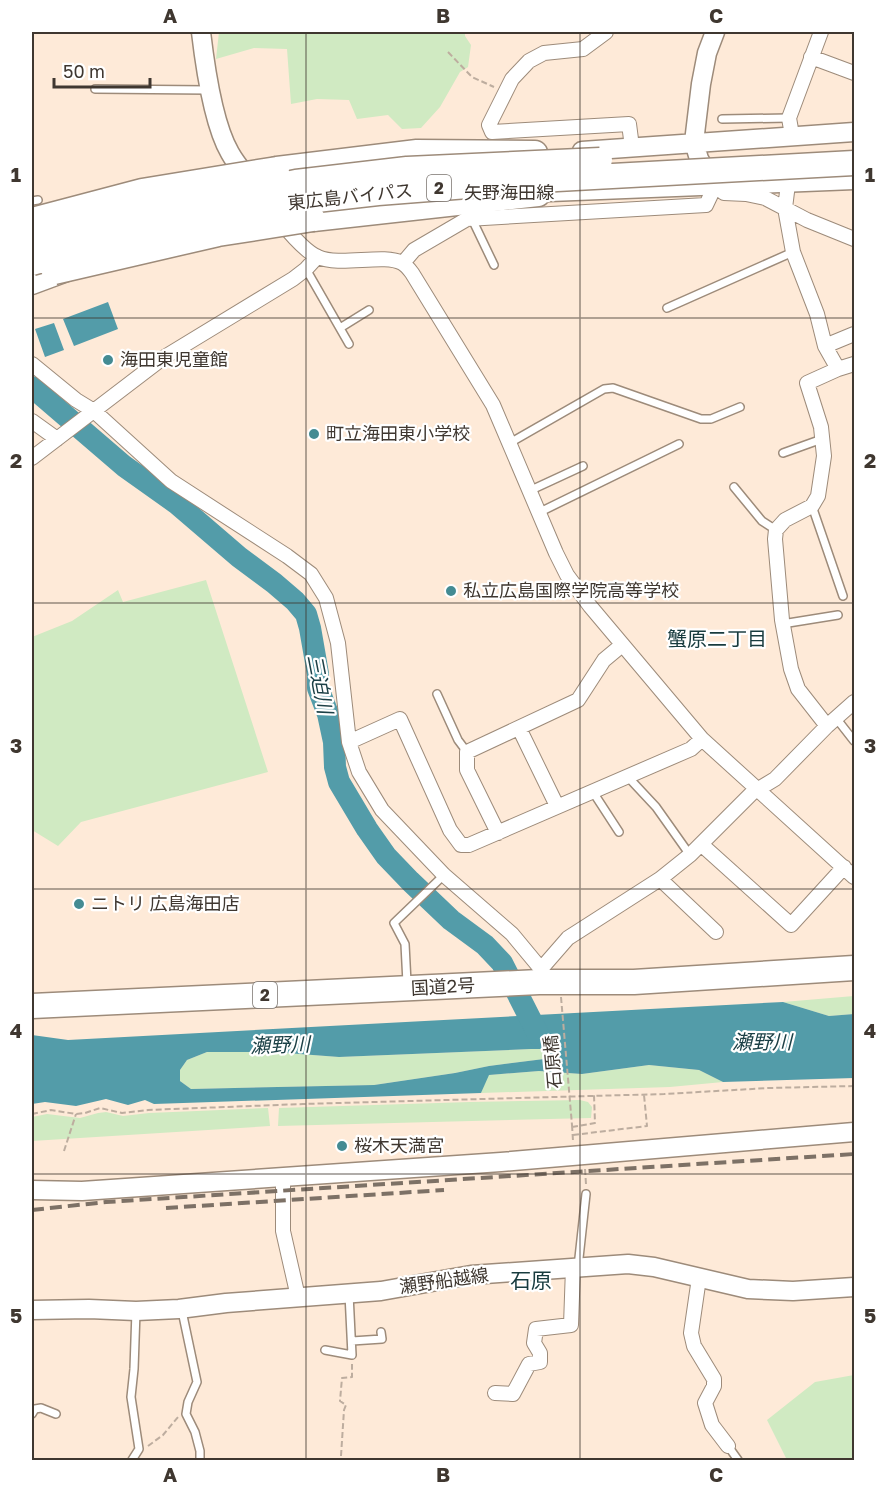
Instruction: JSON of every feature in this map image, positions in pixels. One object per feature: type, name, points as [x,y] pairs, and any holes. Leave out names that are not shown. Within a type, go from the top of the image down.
[{"type":"highway","name":"東広島バイパス","points":[[32,244],[106,223],[204,200],[346,175],[407,169],[855,147]]},
{"type":"highway","points":[[34,207],[93,202],[142,191],[277,169],[417,152],[556,153]]},
{"type":"highway","name":"東広島バイパス","points":[[32,263],[110,240],[281,204],[378,193],[557,179],[855,163]]},
{"type":"highway","points":[[32,279],[218,234],[313,219],[538,194]]},
{"type":"highway","name":"国道2号","points":[[32,1006],[498,984],[634,982],[855,968]]},
{"type":"main road","points":[[201,32],[204,61],[222,133],[230,154],[272,210]]},
{"type":"main road","points":[[715,32],[707,53],[701,84],[694,142],[699,159],[715,186]]},
{"type":"main road","name":"矢野海田線","points":[[32,226],[128,200],[252,183],[694,142],[790,127],[855,132]]},
{"type":"main road","name":"矢野海田線","points":[[32,285],[200,228],[272,210],[354,200],[469,192],[538,194],[855,180]]},
{"type":"main road","points":[[32,1190],[82,1191],[489,1162],[855,1132]]},
{"type":"main road","name":"瀬野船越線","points":[[32,1310],[181,1309],[226,1303],[349,1294],[471,1275],[628,1264],[654,1267],[748,1289],[793,1292],[855,1287]]},
{"type":"street","points":[[606,32],[583,50],[543,53],[529,61],[512,79],[489,125],[492,132],[629,124],[632,147]]},
{"type":"street","points":[[790,127],[821,32]]},
{"type":"street","points":[[811,57],[855,73]]},
{"type":"street","points":[[788,184],[785,208],[793,252],[817,314],[825,346],[838,369]]},
{"type":"street","points":[[403,263],[414,250],[467,219],[706,205],[715,186],[724,193],[756,196],[775,202],[807,220],[855,239]]},
{"type":"street","points":[[272,210],[288,232],[317,257],[336,261],[394,260],[403,263],[412,273],[493,405],[538,513],[567,575],[622,645],[702,739],[849,872],[791,925],[702,845]]},
{"type":"street","points":[[32,458],[163,358],[293,279],[317,257]]},
{"type":"street","points":[[825,346],[855,334]]},
{"type":"street","points":[[32,364],[171,481],[311,574],[326,598],[338,644],[349,742],[359,772],[382,810],[441,878],[512,934],[546,983],[568,938],[660,879],[690,855],[752,793],[775,779],[855,702]]},
{"type":"street","points":[[832,722],[798,689],[791,669],[782,624],[775,539],[776,530],[785,520],[812,506],[818,496],[824,456],[821,427],[807,383],[855,364]]},
{"type":"street","points":[[32,421],[60,437]]},
{"type":"street","points":[[498,833],[467,770],[467,752],[578,700],[604,660],[622,645]]},
{"type":"street","points":[[349,742],[400,719],[450,830],[461,845],[469,845],[691,749],[702,739]]},
{"type":"street","points":[[519,728],[557,806]]},
{"type":"street","points":[[660,879],[716,932]]},
{"type":"street","points":[[283,1176],[283,1231],[298,1297]]},
{"type":"street","points":[[495,1393],[513,1394],[529,1364],[540,1362],[540,1353],[534,1343],[536,1329],[571,1325],[576,1268]]},
{"type":"street","points":[[699,1278],[691,1333],[694,1346],[714,1379],[714,1386],[705,1402],[712,1425],[728,1446]]},
{"type":"lane","points":[[95,89],[211,90]]},
{"type":"lane","points":[[722,119],[790,127]]},
{"type":"lane","points":[[472,219],[494,265]]},
{"type":"lane","points":[[667,308],[793,252]]},
{"type":"lane","points":[[306,269],[349,344]]},
{"type":"lane","points":[[340,328],[369,310]]},
{"type":"lane","points":[[508,444],[604,389],[613,388],[701,419],[711,419],[740,407]]},
{"type":"lane","points":[[783,453],[822,439]]},
{"type":"lane","points":[[538,513],[679,444]]},
{"type":"lane","points":[[529,492],[584,465]]},
{"type":"lane","points":[[734,486],[762,521],[776,530]]},
{"type":"lane","points":[[812,506],[843,596]]},
{"type":"lane","points":[[782,624],[838,615]]},
{"type":"lane","points":[[437,694],[458,740],[467,752]]},
{"type":"lane","points":[[832,722],[855,741]]},
{"type":"lane","points":[[628,777],[656,807],[690,855]]},
{"type":"lane","points":[[592,792],[619,832]]},
{"type":"lane","points":[[408,989],[405,944],[394,923],[441,878]]},
{"type":"lane","points":[[576,1268],[586,1194]]},
{"type":"lane","points":[[325,1350],[352,1355],[349,1294]]},
{"type":"lane","points":[[181,1309],[197,1382],[186,1412],[195,1432],[200,1461]]},
{"type":"lane","points":[[132,1461],[139,1449],[131,1396],[136,1311]]},
{"type":"lane","points":[[352,1341],[382,1339],[381,1332]]},
{"type":"lane","points":[[32,1414],[35,1409],[41,1408],[56,1414]]},
{"type":"lane","points":[[728,1446],[738,1461]]},
{"type":"path","points":[[448,52],[471,77],[505,92]]},
{"type":"path","name":"石原橋","points":[[546,983],[572,1126],[573,1147]]},
{"type":"path","points":[[32,1114],[51,1110],[76,1114],[100,1108],[133,1113],[148,1110],[279,1105],[644,1095],[855,1086]]},
{"type":"path","points":[[572,1126],[595,1123],[594,1095]]},
{"type":"path","points":[[573,1135],[647,1126],[644,1095]]},
{"type":"path","points":[[64,1151],[76,1114]]},
{"type":"path","points":[[341,1456],[346,1405],[340,1401],[340,1392],[342,1378],[352,1377],[352,1355]]},
{"type":"path","points":[[139,1449],[154,1442],[173,1421],[186,1412]]},
{"type":"green space","points":[[219,32],[465,32],[471,45],[468,67],[460,72],[440,107],[421,128],[402,129],[388,115],[357,119],[349,100],[317,99],[291,104],[287,49],[254,48],[216,59]]},
{"type":"green space","points":[[206,580],[268,772],[81,822],[58,846],[32,830],[32,637],[72,621],[118,590],[123,602]]},
{"type":"green space","points":[[854,996],[854,1014],[829,1016],[783,1002]]},
{"type":"green space","points":[[548,1049],[550,1054],[544,1059],[374,1085],[191,1089],[180,1081],[180,1070],[187,1060],[207,1052],[273,1052],[339,1057]]},
{"type":"green space","points":[[649,1065],[699,1070],[723,1082],[670,1087],[481,1093],[488,1075],[539,1071],[582,1074]]},
{"type":"green space","points":[[580,1100],[588,1102],[592,1107],[591,1118],[278,1126],[279,1108]]},
{"type":"green space","points":[[268,1108],[270,1126],[32,1141],[32,1117],[47,1114],[80,1118],[106,1112],[123,1116]]},
{"type":"green space","points":[[854,1375],[854,1460],[787,1460],[767,1420],[815,1382]]},
{"type":"water","points":[[108,302],[118,329],[74,346],[63,319]]},
{"type":"water","points":[[54,323],[64,350],[45,357],[35,329]]},
{"type":"water","name":"瀬野川","points":[[783,1002],[829,1016],[854,1014],[854,1078],[723,1082],[699,1070],[649,1065],[582,1074],[539,1071],[489,1075],[481,1093],[154,1104],[145,1100],[128,1105],[106,1099],[76,1106],[45,1102],[32,1104],[32,1035],[68,1040]],"holes":[[[547,1049],[550,1054],[544,1059],[374,1085],[191,1089],[180,1081],[180,1070],[187,1060],[207,1052],[273,1052],[339,1057]]]},
{"type":"waterway","name":"三迫川","points":[[32,387],[124,466],[176,503],[239,557],[274,583],[306,614],[318,674],[318,688],[328,714],[334,742],[335,767],[339,782],[386,856],[451,920],[485,945],[502,963],[539,1036]]},
{"type":"railway","points":[[32,1210],[106,1202],[854,1154]]},
{"type":"railway","points":[[166,1208],[444,1190]]},
{"type":"place","name":"海田東児童館","points":[[108,360]]},
{"type":"place","name":"町立海田東小学校","points":[[314,434]]},
{"type":"place","name":"私立広島国際学院高等学校","points":[[451,591]]},
{"type":"place","name":"ニトリ 広島海田店","points":[[79,904]]},
{"type":"place","name":"桜木天満宮","points":[[342,1146]]},
{"type":"district","name":"蟹原二丁目","points":[[717,639]]},
{"type":"district","name":"石原","points":[[531,1281]]}]
